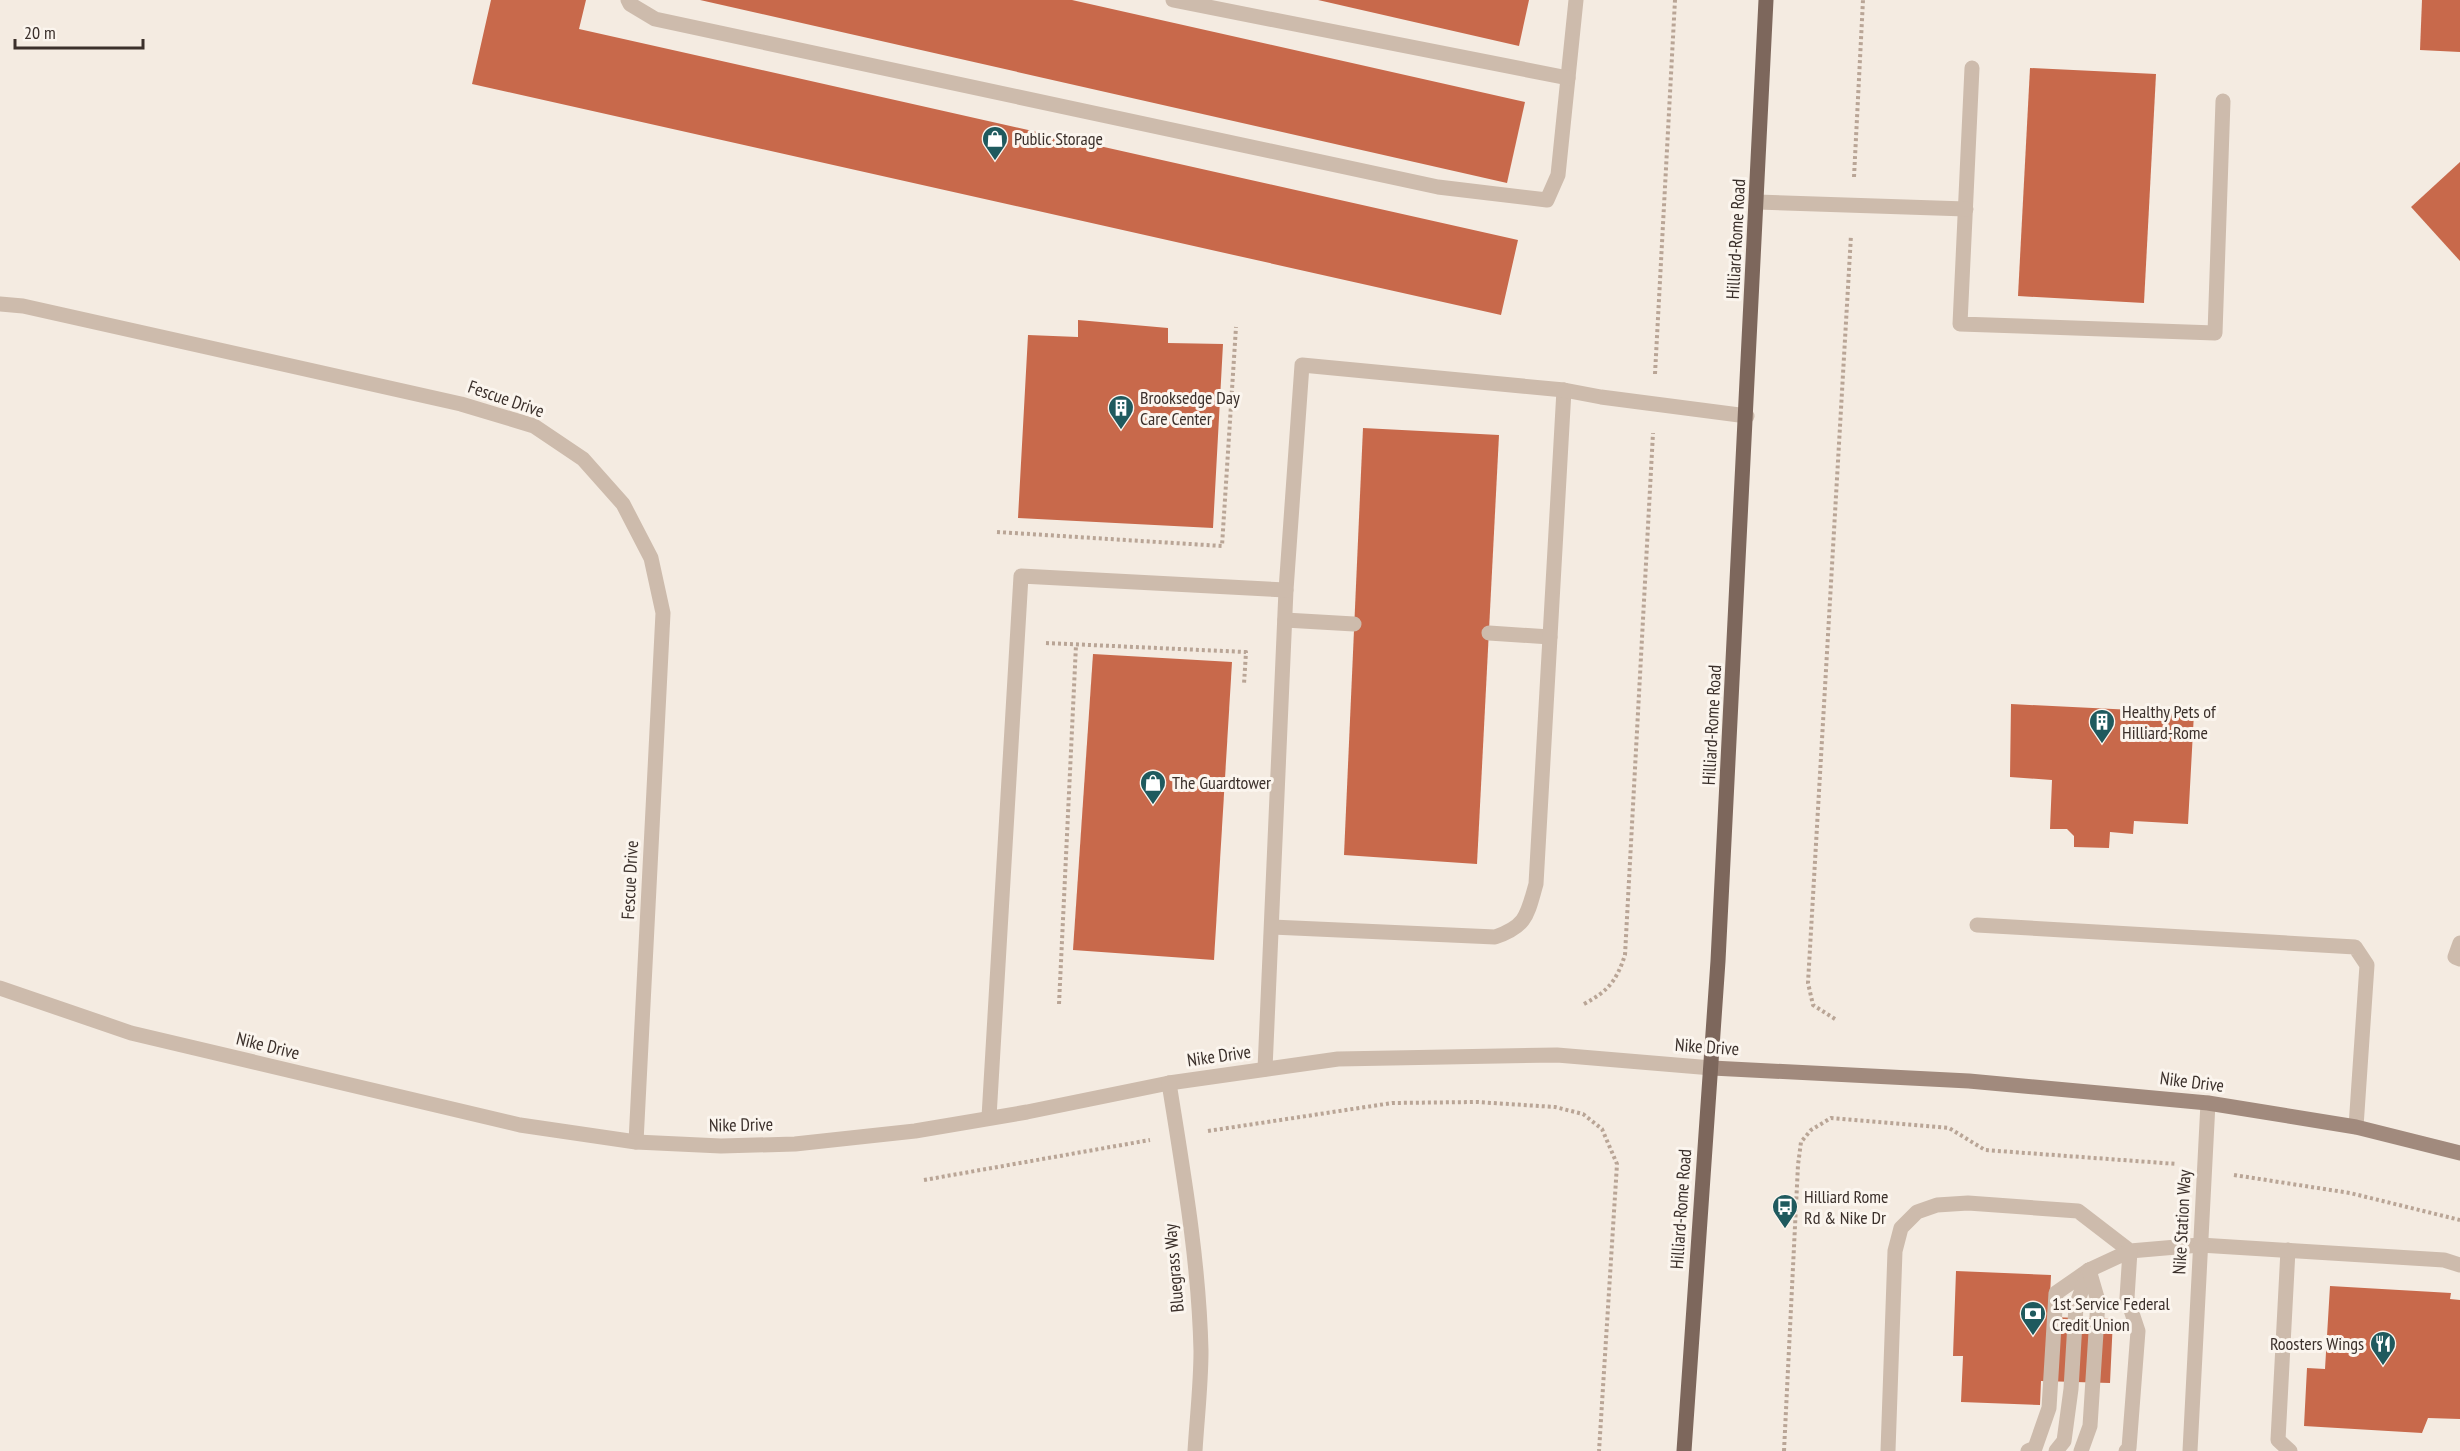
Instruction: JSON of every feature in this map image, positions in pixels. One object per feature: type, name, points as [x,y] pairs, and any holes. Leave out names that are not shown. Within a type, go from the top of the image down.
[{"type":"main road","name":"Hilliard-Rome Road","points":[[1684,1451],[1712,1068],[1767,0]]},
{"type":"street","points":[[628,0],[630,4],[655,19],[1438,187],[1547,200],[1558,175],[1576,0]]},
{"type":"street","points":[[1173,0],[1568,78]]},
{"type":"street","points":[[1972,68],[1960,324],[2215,333],[2223,101]]},
{"type":"street","points":[[1757,202],[1966,209]]},
{"type":"street","name":"Fescue Drive","points":[[0,304],[23,306],[461,404],[534,426],[583,459],[623,504],[651,558],[663,613],[636,1142]]},
{"type":"street","points":[[1265,1069],[1286,590],[1302,365],[1564,390],[1747,416]]},
{"type":"street","points":[[1272,927],[1495,938],[1515,930],[1528,911],[1536,884],[1564,390]]},
{"type":"street","points":[[989,1117],[1021,576],[1286,590]]},
{"type":"street","points":[[1285,620],[1354,624]]},
{"type":"street","points":[[1489,633],[1550,637]]},
{"type":"street","points":[[1977,925],[2355,947],[2367,965],[2356,1127]]},
{"type":"street","points":[[2460,943],[2455,957],[2460,959]]},
{"type":"street","name":"Nike Drive","points":[[0,988],[131,1033],[339,1084],[520,1125],[636,1142],[721,1146],[795,1144],[915,1131],[1027,1112],[1169,1083],[1338,1059],[1557,1055],[1712,1068],[1970,1081],[2208,1103],[2356,1127],[2460,1153]]},
{"type":"street","name":"Bluegrass Way","points":[[1169,1083],[1188,1206],[1201,1352],[1195,1451]]},
{"type":"street","name":"Nike Station Way","points":[[2190,1451],[2208,1103]]},
{"type":"street","points":[[1888,1451],[1895,1251],[1901,1228],[1917,1212],[1936,1205],[1968,1203],[2078,1211],[2130,1251]]},
{"type":"street","points":[[2028,1451],[2035,1448],[2049,1408],[2056,1293],[2089,1270],[2130,1251],[2200,1245],[2444,1260],[2460,1265]]},
{"type":"street","points":[[2288,1250],[2278,1440],[2290,1451]]},
{"type":"street","points":[[2126,1451],[2129,1448],[2138,1331],[2127,1298],[2130,1251]]},
{"type":"street","points":[[2056,1451],[2064,1441],[2071,1389],[2076,1306],[2089,1270]]},
{"type":"street","points":[[2081,1451],[2090,1426],[2098,1302],[2089,1270]]},
{"type":"path","points":[[1584,1004],[1604,993],[1618,976],[1625,955],[1675,0]]},
{"type":"path","points":[[1835,1019],[1813,1005],[1808,983],[1863,0]]},
{"type":"path","points":[[997,532],[1222,546],[1236,327]]},
{"type":"path","points":[[1042,643],[1246,652],[1244,684]]},
{"type":"path","points":[[1059,1004],[1076,645]]},
{"type":"path","points":[[924,1180],[1177,1136],[1392,1103],[1488,1103],[1555,1107],[1583,1114],[1602,1129],[1617,1164],[1599,1451]]},
{"type":"path","points":[[1784,1451],[1801,1142],[1811,1130],[1832,1118],[1949,1128],[1985,1149],[2167,1162],[2350,1193],[2460,1220]]},
{"type":"building","name":"Public Storage","points":[[491,0],[586,0],[579,29],[1518,240],[1501,315],[472,84]]},
{"type":"building","name":"Public Storage","points":[[700,0],[1072,0],[1525,102],[1507,183]]},
{"type":"building","points":[[1318,0],[1529,0],[1519,46]]},
{"type":"building","points":[[2422,0],[2460,0],[2460,52],[2420,50]]},
{"type":"building","points":[[2030,68],[2156,74],[2144,303],[2018,296]]},
{"type":"building","points":[[2460,162],[2460,261],[2411,207]]},
{"type":"building","name":"Brooksedge Day Care Center","points":[[1078,320],[1168,328],[1168,343],[1223,344],[1213,528],[1018,518],[1028,335],[1078,337]]},
{"type":"building","points":[[1363,428],[1499,435],[1477,864],[1344,855]]},
{"type":"building","name":"The Guardtower","points":[[1093,654],[1232,662],[1214,960],[1073,950]]},
{"type":"building","name":"Healthy Pets of Hilliard-Rome","points":[[2011,704],[2194,713],[2188,824],[2134,821],[2133,834],[2110,832],[2109,848],[2074,847],[2074,836],[2067,829],[2050,829],[2052,780],[2010,777]]},
{"type":"building","name":"1st Service Federal Credit Union","points":[[1956,1271],[2051,1275],[2049,1317],[2113,1319],[2110,1383],[2041,1381],[2040,1405],[1961,1402],[1963,1356],[1953,1356]]},
{"type":"building","points":[[2330,1286],[2451,1293],[2450,1299],[2460,1300],[2460,1419],[2428,1418],[2422,1433],[2304,1426],[2307,1368],[2325,1369]]},
{"type":"place","name":"Public Storage","points":[[995,162]]},
{"type":"place","name":"Brooksedge Day Care Center","points":[[1121,431]]},
{"type":"place","name":"Healthy Pets of Hilliard-Rome","points":[[2102,745]]},
{"type":"place","name":"The Guardtower","points":[[1153,806]]},
{"type":"place","name":"Hilliard Rome Rd & Nike Dr","points":[[1785,1230]]},
{"type":"place","name":"1st Service Federal Credit Union","points":[[2033,1337]]},
{"type":"place","name":"Roosters Wings","points":[[2383,1367]]}]
